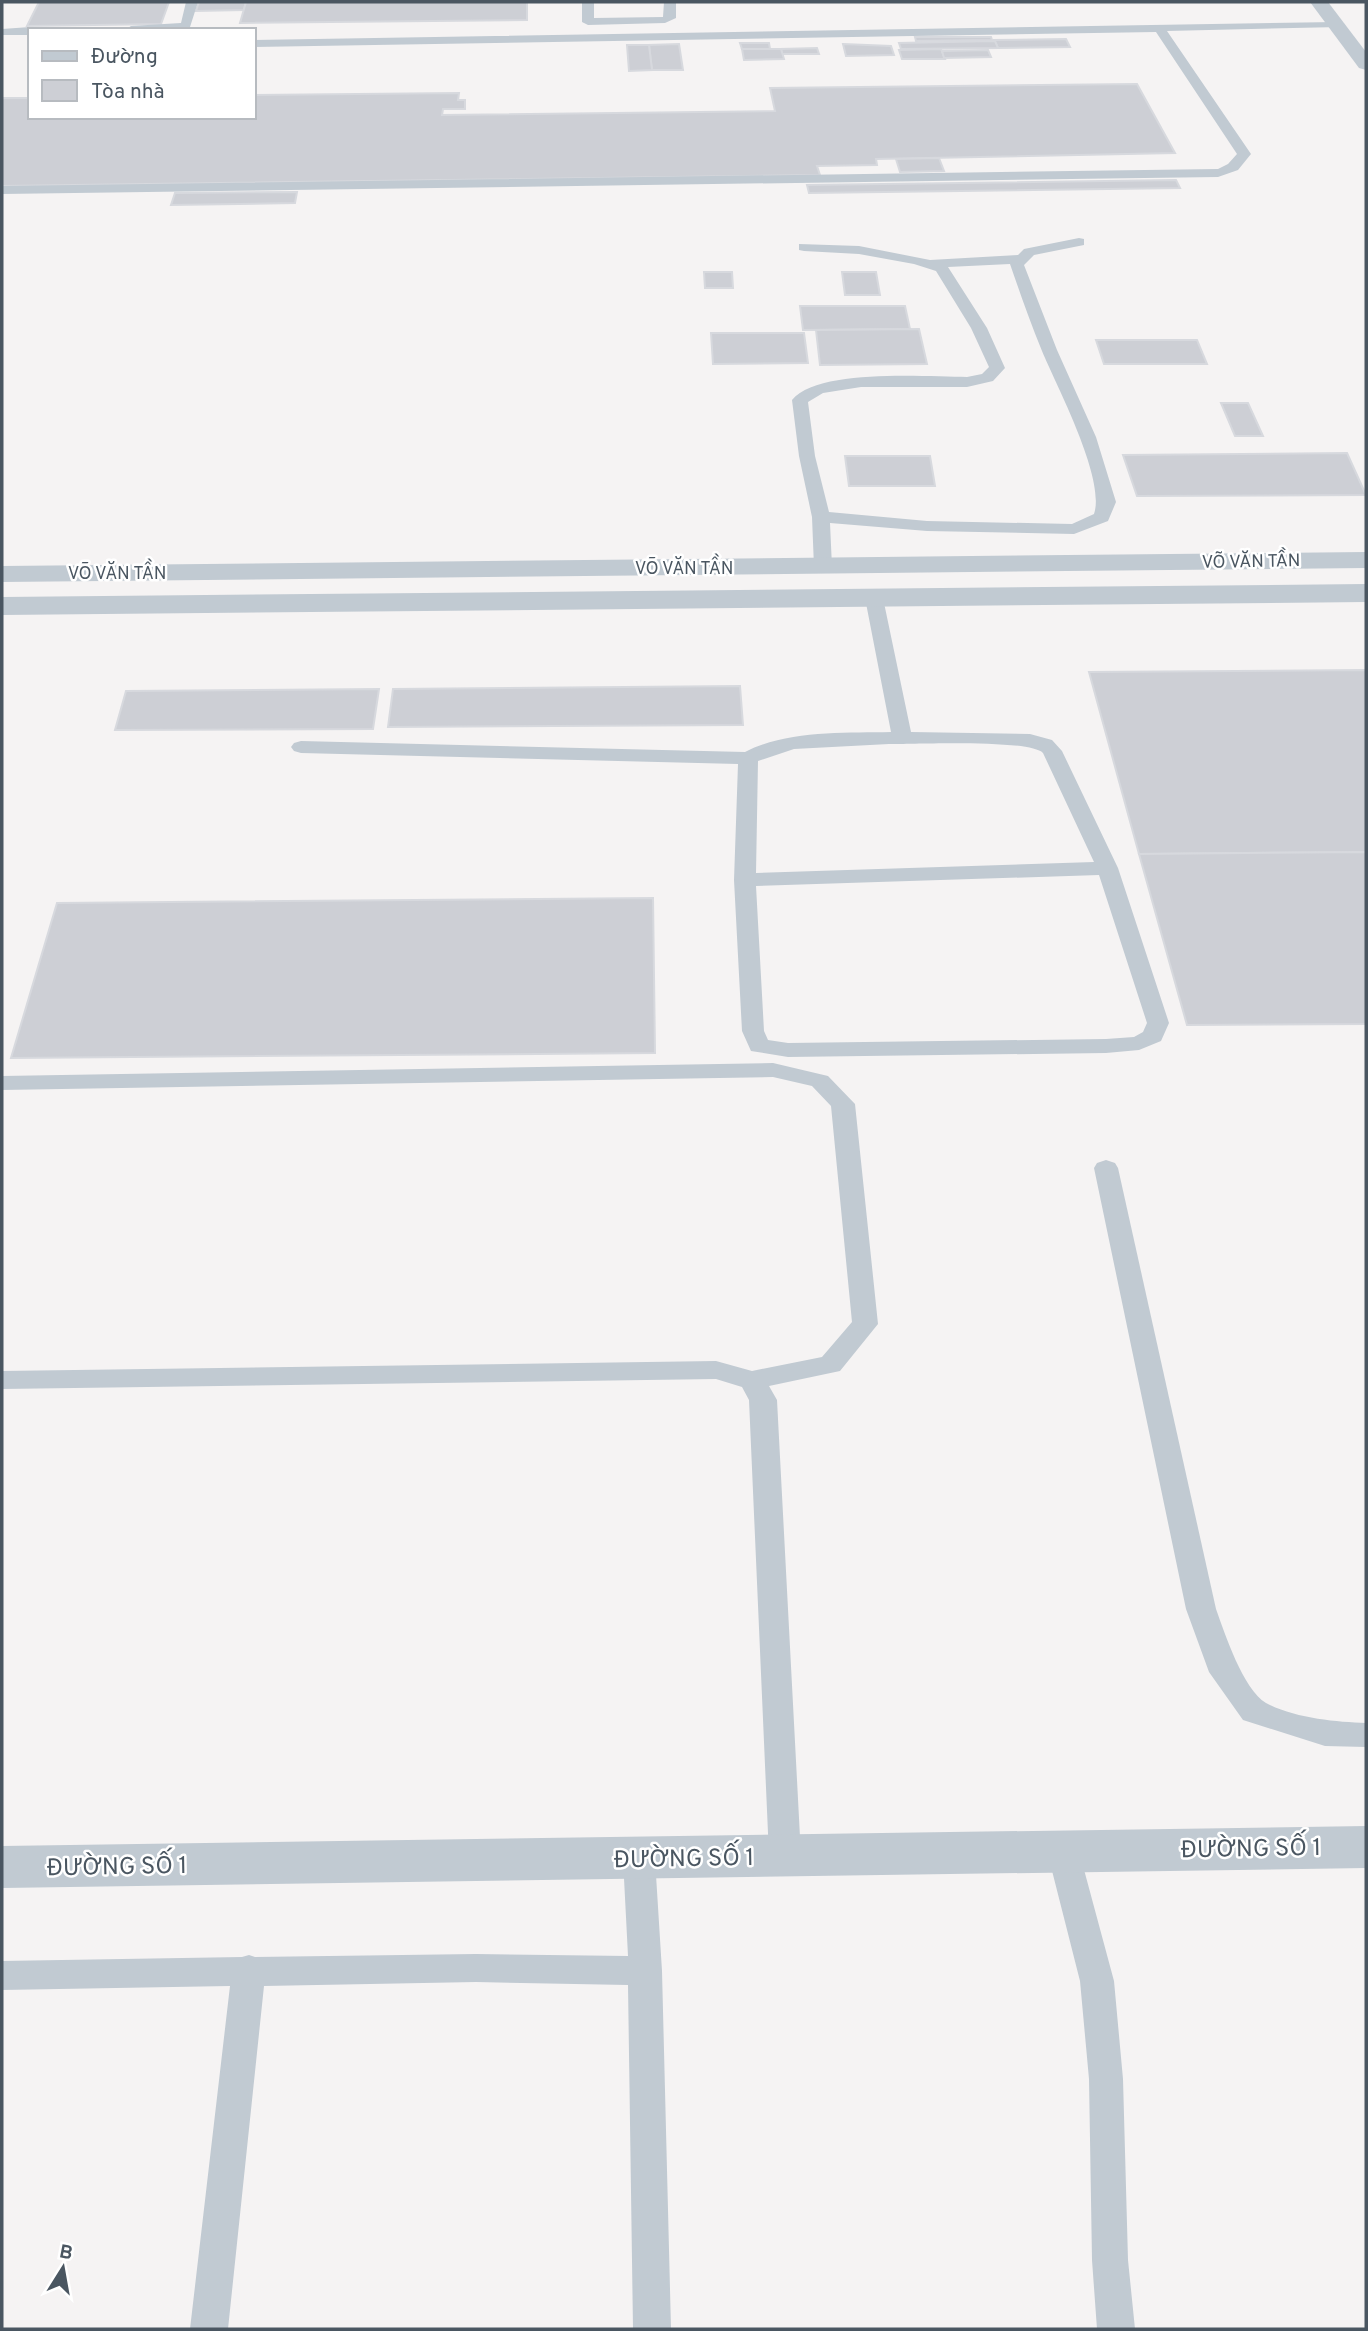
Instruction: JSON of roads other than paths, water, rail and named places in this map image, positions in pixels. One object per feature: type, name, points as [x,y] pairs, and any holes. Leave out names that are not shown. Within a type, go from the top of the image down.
[{"type":"street","points":[[1319,2],[1366,64]]},
{"type":"street","name":"VÕ VĂN TẦN","points":[[2,573],[1366,560]]},
{"type":"street","name":"VÕ VĂN TẦN","points":[[2,606],[1366,593]]},
{"type":"street","name":"ĐƯỜNG SỐ 1","points":[[2,1867],[1366,1847]]},
{"type":"lane","points":[[173,28],[186,24],[192,2]]},
{"type":"lane","points":[[589,2],[588,22],[665,20],[670,18],[670,2]]},
{"type":"lane","points":[[256,43],[1336,25]]},
{"type":"lane","points":[[2,190],[1183,174],[1225,172],[1236,168],[1244,154],[1159,28]]},
{"type":"lane","points":[[2,32],[28,32]]},
{"type":"lane","points":[[821,517],[927,526],[1074,529],[1102,517],[1107,502],[1088,438],[1049,350],[1017,264],[1029,252],[1079,242]]},
{"type":"lane","points":[[804,247],[859,250],[941,268],[979,328],[997,368],[987,378],[967,382],[861,382],[820,389],[800,400],[807,456],[821,517],[823,567]]},
{"type":"lane","points":[[929,264],[1022,259]]},
{"type":"lane","points":[[874,597],[902,736]]},
{"type":"lane","points":[[301,747],[748,758],[761,750],[785,743],[902,736],[1030,740],[1045,744],[1052,751],[1107,868],[1158,1023],[1153,1036],[1146,1040],[1106,1046],[788,1050],[759,1046],[753,1031],[745,880],[748,758]]},
{"type":"lane","points":[[745,880],[1107,868]]},
{"type":"lane","points":[[2,1083],[749,1070],[773,1070],[820,1081],[843,1104],[865,1324],[831,1365],[752,1380],[716,1370],[2,1380]]},
{"type":"lane","points":[[1106,1168],[1201,1609],[1224,1672],[1254,1711],[1325,1734],[1366,1735]]},
{"type":"lane","points":[[752,1380],[763,1400],[785,1856]]},
{"type":"lane","points":[[1063,1851],[1097,1981],[1106,2079],[1110,2260],[1116,2329]]},
{"type":"lane","points":[[639,1858],[645,1972],[652,2329]]},
{"type":"lane","points":[[2,1975],[249,1969],[476,1968],[645,1972]]},
{"type":"lane","points":[[209,2329],[249,1969]]}]
